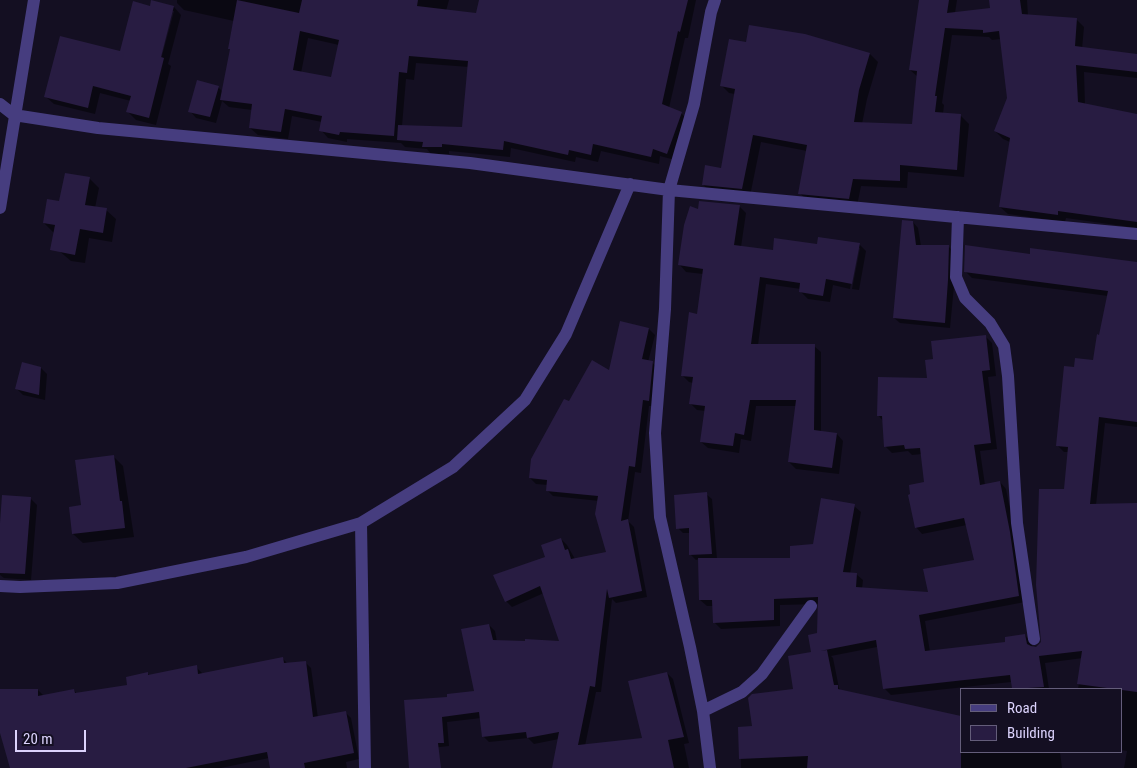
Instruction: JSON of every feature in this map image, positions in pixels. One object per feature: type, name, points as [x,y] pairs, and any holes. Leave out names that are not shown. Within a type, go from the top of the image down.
[{"type":"street","points":[[0,208],[34,0]]},
{"type":"street","points":[[710,768],[703,711],[660,517],[655,433],[665,309],[669,190],[694,104],[711,12],[715,0]]},
{"type":"street","points":[[0,104],[14,116],[98,128],[470,163],[669,190],[1137,234]]},
{"type":"street","points":[[0,586],[20,587],[117,583],[246,558],[362,523],[453,468],[525,400],[566,334],[630,184]]},
{"type":"street","points":[[958,217],[956,277],[964,298],[990,323],[1004,346],[1008,376],[1017,523],[1034,639]]},
{"type":"street","points":[[362,523],[365,768]]},
{"type":"street","points":[[703,711],[742,692],[762,674],[811,606]]},
{"type":"building","points":[[151,0],[174,6],[161,57],[164,58],[149,118],[126,112],[131,96],[93,86],[88,108],[44,97],[60,36],[120,51],[133,1],[150,6]]},
{"type":"building","points":[[237,0],[299,13],[302,0],[418,0],[417,6],[476,13],[479,0],[688,0],[680,32],[678,31],[662,104],[682,112],[667,154],[653,149],[651,157],[593,144],[591,155],[569,150],[568,155],[504,141],[503,150],[442,144],[442,147],[422,147],[423,142],[397,140],[398,125],[462,127],[468,61],[409,56],[407,73],[399,72],[394,136],[340,132],[339,135],[319,131],[322,116],[285,109],[281,132],[249,128],[252,104],[220,100],[230,49],[228,49]],"holes":[[[300,31],[339,40],[331,77],[293,70]]]},
{"type":"building","points":[[919,0],[949,0],[947,13],[990,8],[989,0],[1020,0],[1022,14],[1077,18],[1075,46],[1137,54],[1137,72],[1076,65],[1078,102],[1137,114],[1137,222],[1058,211],[1058,215],[999,207],[1010,138],[994,131],[1007,98],[999,31],[983,33],[983,30],[945,28],[935,96],[937,96],[935,112],[961,114],[957,170],[900,165],[900,181],[853,179],[849,199],[798,194],[807,145],[753,135],[742,189],[702,185],[705,165],[721,168],[735,89],[720,86],[729,39],[746,42],[749,25],[805,34],[870,53],[859,90],[854,122],[912,124],[917,71],[909,70]]},
{"type":"building","points":[[197,80],[219,86],[210,117],[188,112]]},
{"type":"building","points":[[65,173],[90,177],[85,205],[107,208],[103,233],[80,229],[75,255],[50,250],[55,225],[43,223],[47,199],[59,201]]},
{"type":"building","points":[[699,201],[740,205],[734,245],[773,250],[774,238],[817,244],[818,237],[860,243],[852,284],[826,279],[823,296],[799,292],[800,283],[760,277],[751,344],[815,344],[814,430],[837,433],[832,468],[788,462],[796,400],[750,400],[744,435],[735,433],[733,446],[700,442],[705,406],[689,404],[693,377],[681,376],[689,312],[697,314],[703,269],[678,265],[684,225],[690,206],[698,209]]},
{"type":"building","points":[[902,220],[913,221],[916,245],[949,245],[945,323],[893,318]]},
{"type":"building","points":[[965,245],[1030,254],[1030,248],[1137,262],[1137,422],[1099,417],[1090,504],[1137,503],[1137,692],[1122,690],[1122,688],[1077,684],[1082,651],[1039,656],[1044,687],[1012,688],[1010,675],[883,689],[876,640],[820,651],[827,650],[834,685],[838,685],[838,689],[960,716],[961,768],[807,768],[808,756],[739,759],[738,727],[752,726],[748,698],[752,694],[793,689],[788,656],[811,652],[808,635],[817,633],[818,597],[774,599],[774,620],[713,623],[712,600],[699,600],[698,558],[790,558],[790,546],[813,544],[821,498],[855,504],[843,572],[857,573],[856,587],[928,592],[923,569],[974,560],[964,518],[915,528],[908,495],[910,494],[909,485],[924,482],[920,448],[905,449],[904,445],[884,447],[882,416],[877,416],[878,377],[927,378],[925,360],[933,359],[931,341],[986,335],[990,370],[982,371],[991,443],[974,445],[980,485],[1000,481],[1010,532],[1019,596],[919,615],[925,651],[1005,642],[1005,637],[1025,634],[1027,644],[1031,646],[1036,647],[1041,642],[1036,585],[1039,489],[1064,489],[1068,447],[1056,446],[1064,366],[1074,367],[1075,358],[1093,360],[1097,334],[1099,335],[1108,291],[964,272]]},
{"type":"building","points":[[620,321],[649,328],[642,359],[653,361],[649,401],[643,400],[635,467],[629,466],[621,521],[628,519],[642,591],[609,598],[607,589],[595,687],[590,686],[578,745],[642,738],[628,681],[667,672],[684,737],[668,740],[674,768],[552,768],[559,732],[527,738],[526,732],[482,737],[479,712],[442,717],[444,743],[438,743],[441,768],[409,768],[404,700],[447,697],[447,694],[474,691],[461,629],[489,624],[493,640],[559,641],[540,586],[505,602],[493,575],[545,557],[541,545],[561,538],[565,550],[568,549],[571,559],[606,552],[595,514],[598,496],[546,491],[547,480],[529,478],[531,459],[564,399],[569,401],[592,360],[609,370]]},
{"type":"building","points":[[22,362],[41,367],[39,395],[15,389]]},
{"type":"building","points":[[114,455],[125,528],[72,534],[69,507],[81,505],[75,460]]},
{"type":"building","points":[[707,492],[712,554],[689,555],[689,528],[676,529],[674,495]]},
{"type":"building","points":[[2,495],[31,497],[25,574],[0,573]]},
{"type":"building","points":[[283,657],[284,663],[306,661],[313,717],[346,711],[354,753],[304,763],[305,768],[270,768],[267,752],[186,768],[10,768],[0,733],[0,689],[38,689],[38,696],[74,689],[75,693],[127,685],[126,677],[148,672],[148,675],[197,665],[198,674]]}]
